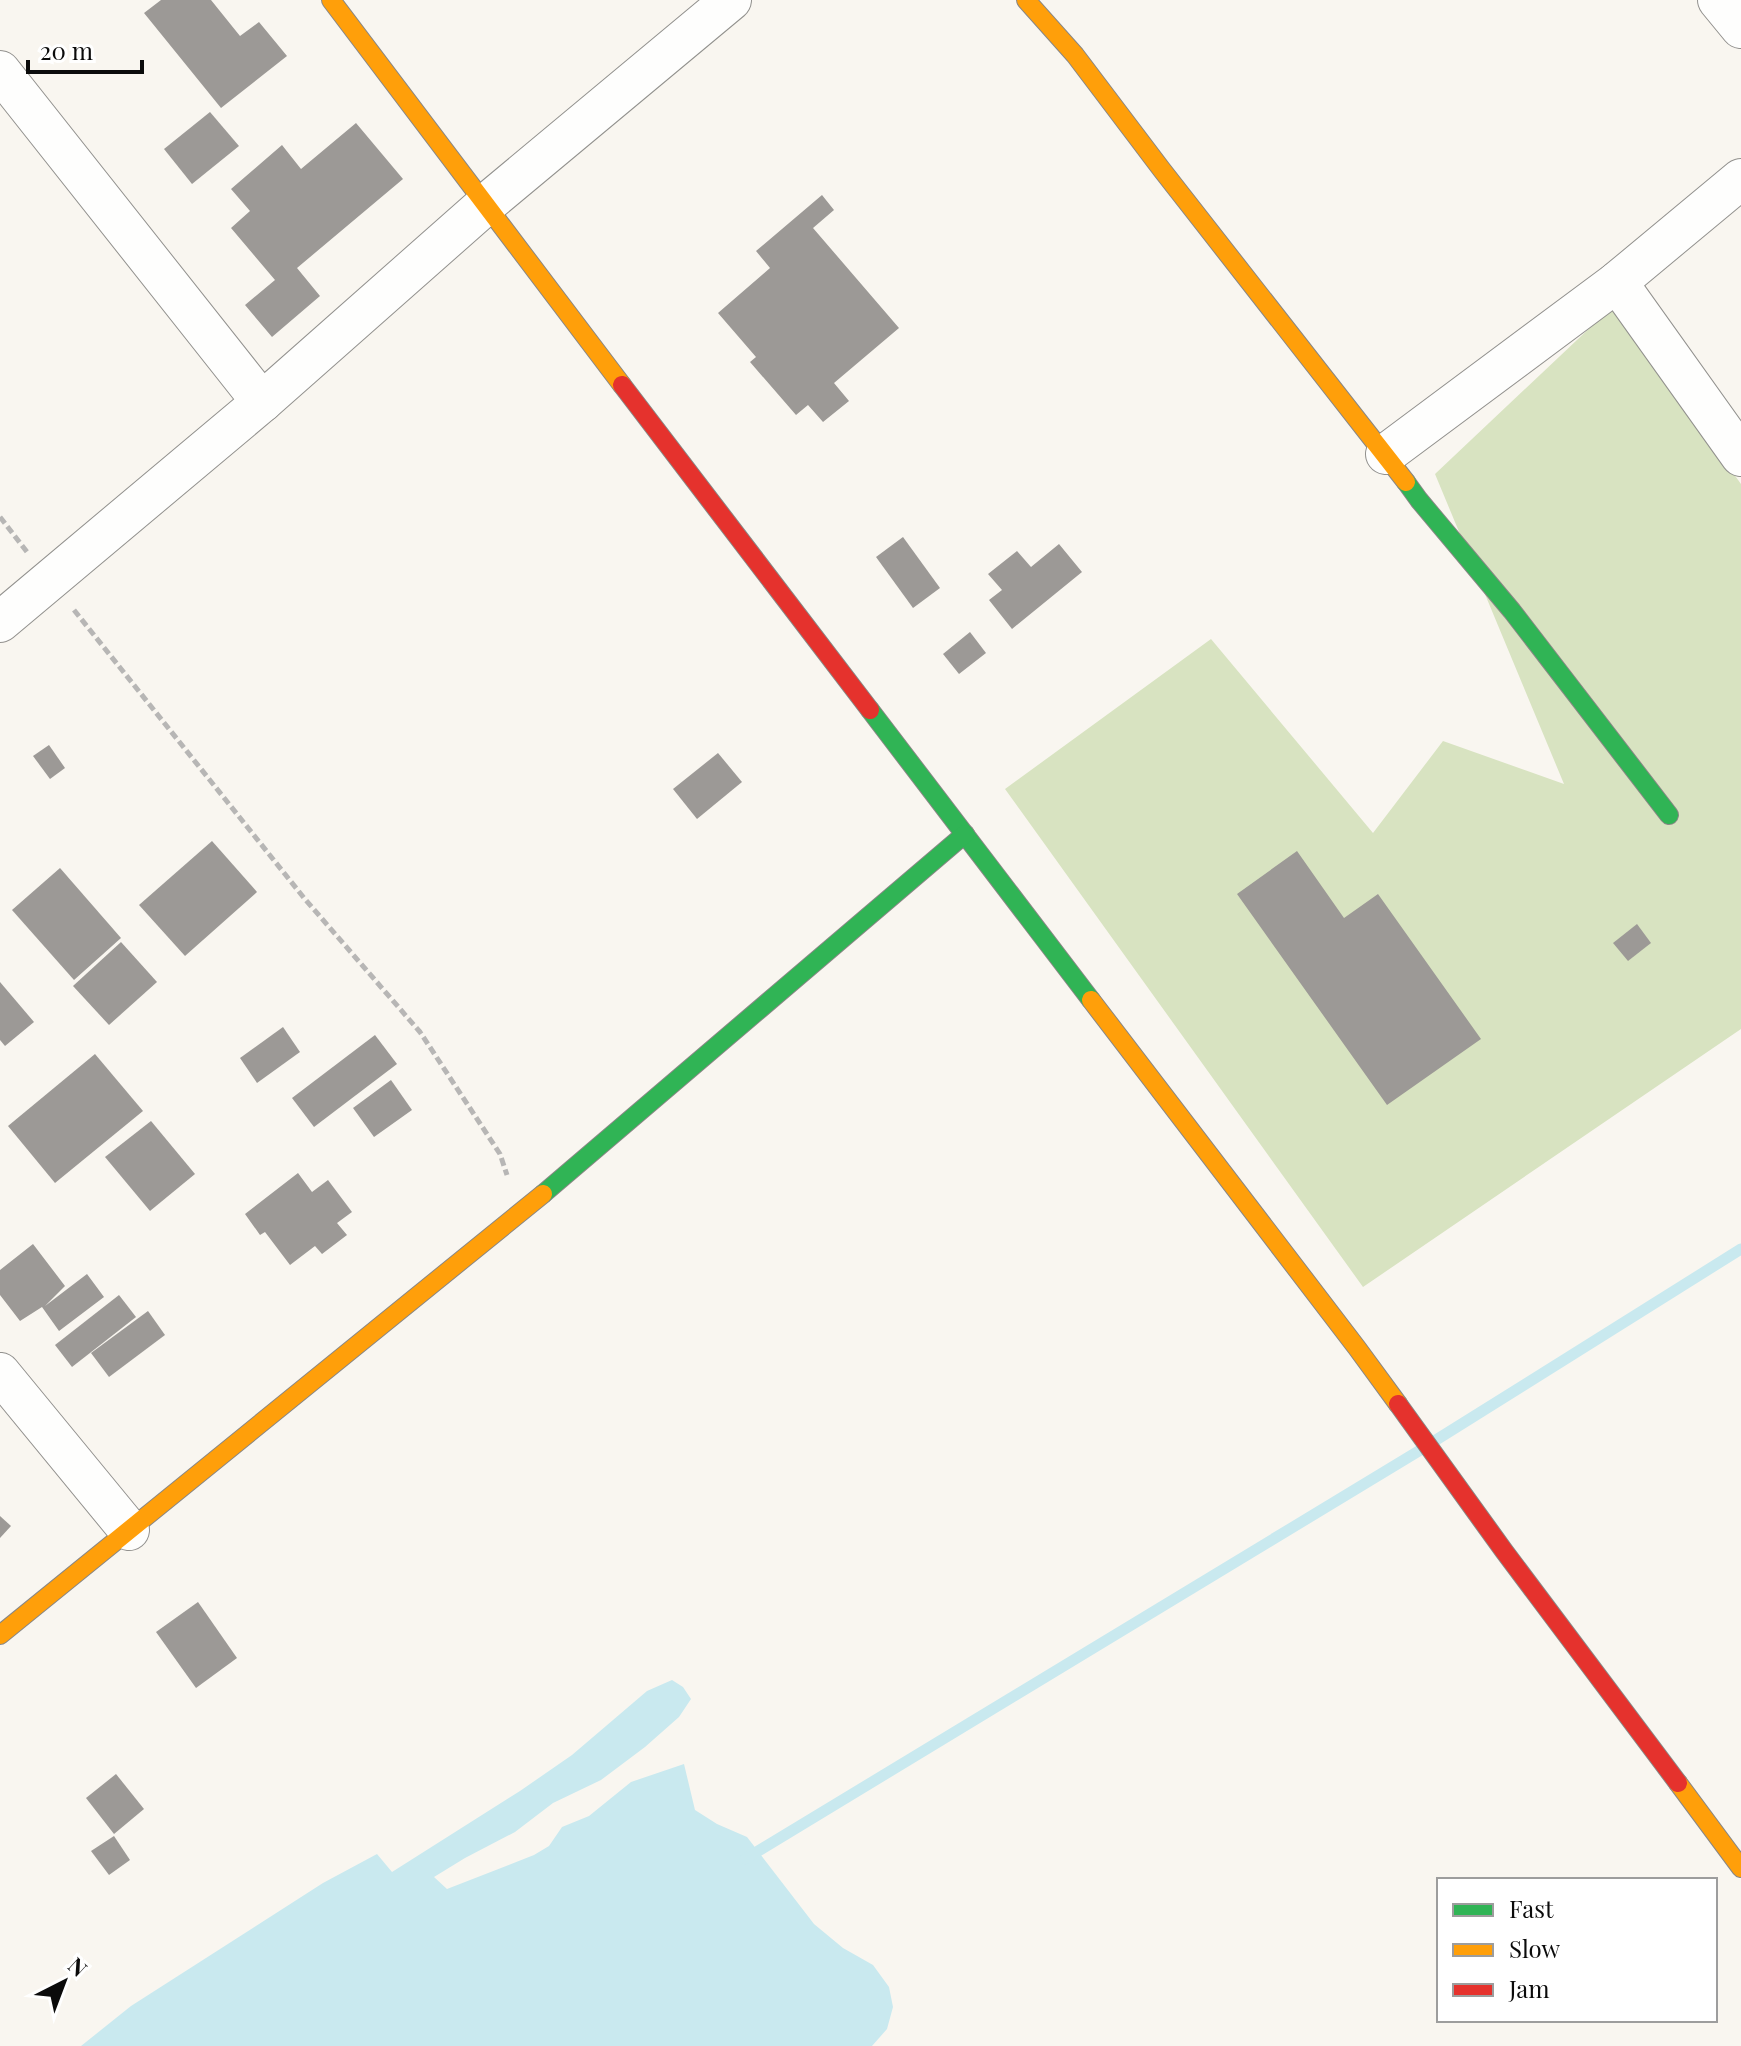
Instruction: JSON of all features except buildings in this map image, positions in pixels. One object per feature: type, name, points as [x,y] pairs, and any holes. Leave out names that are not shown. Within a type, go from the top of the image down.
[{"type":"street","points":[[331,0],[1357,1348],[1741,1868]]},
{"type":"street","points":[[0,622],[262,402],[485,205],[731,0]]},
{"type":"street","points":[[1026,0],[1075,55],[1419,500],[1512,611],[1669,815]]},
{"type":"street","points":[[1718,0],[1741,28]]},
{"type":"street","points":[[0,71],[262,402]]},
{"type":"street","points":[[1386,454],[1617,282],[1741,179]]},
{"type":"street","points":[[1617,282],[1741,456]]},
{"type":"street","points":[[0,1635],[520,1214],[965,834]]},
{"type":"street","points":[[0,1373],[129,1530]]},
{"type":"path","points":[[0,517],[304,898],[420,1032],[500,1154],[520,1214]]},
{"type":"green space","points":[[1613,306],[1741,484],[1741,1029],[1363,1287],[1005,789],[1211,639],[1373,833],[1443,741],[1564,784],[1435,474]]},
{"type":"water","points":[[672,1680],[683,1687],[691,1699],[679,1717],[645,1747],[601,1780],[553,1803],[515,1832],[434,1877],[447,1889],[534,1855],[549,1846],[562,1827],[589,1816],[631,1782],[684,1764],[695,1810],[747,1837],[814,1924],[843,1948],[873,1965],[889,1987],[893,2007],[887,2029],[872,2046],[81,2046],[131,2006],[323,1883],[377,1854],[392,1872],[520,1791],[572,1755],[647,1691]]},
{"type":"waterway","points":[[1436,1440],[1741,1249]]},
{"type":"waterway","points":[[745,1859],[1422,1449]]},
{"type":"traffic: fast","points":[[1406,482],[1512,611],[1669,815]]},
{"type":"traffic: fast","points":[[870,710],[1091,1000]]},
{"type":"traffic: fast","points":[[543,1194],[965,834]]},
{"type":"traffic: slow","points":[[331,0],[622,385]]},
{"type":"traffic: slow","points":[[1026,0],[1075,55],[1406,482]]},
{"type":"traffic: slow","points":[[1091,1000],[1398,1404]]},
{"type":"traffic: slow","points":[[0,1635],[543,1194]]},
{"type":"traffic: slow","points":[[1678,1783],[1741,1868]]},
{"type":"traffic: jam","points":[[622,385],[870,710]]},
{"type":"traffic: jam","points":[[1398,1404],[1678,1783]]}]
